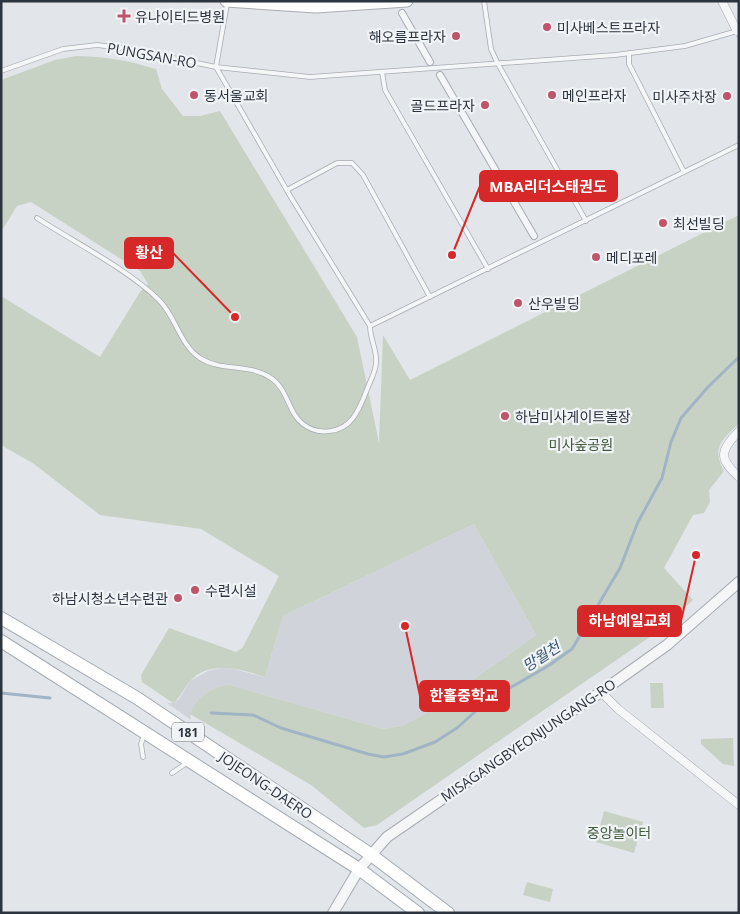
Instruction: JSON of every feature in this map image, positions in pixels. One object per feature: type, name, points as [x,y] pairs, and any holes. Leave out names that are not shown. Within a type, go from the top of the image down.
[{"type":"main road","points":[[227,1],[316,7],[407,1]]},
{"type":"main road","name":"JOJEONG-DAERO","points":[[1,618],[137,698],[370,854],[448,913]]},
{"type":"main road","name":"JOJEONG-DAERO","points":[[1,641],[359,869],[418,913]]},
{"type":"street","points":[[722,1],[738,33]]},
{"type":"street","points":[[402,14],[430,62]]},
{"type":"street","points":[[440,74],[534,236]]},
{"type":"street","points":[[739,431],[723,450],[723,459],[739,477]]},
{"type":"street","name":"MISAGANGBYEONJUNGANG-RO","points":[[333,913],[359,869],[370,854],[387,837],[667,645],[739,582]]},
{"type":"street","points":[[601,692],[618,709],[739,805]]},
{"type":"lane","points":[[37,218],[145,287],[168,310],[186,344],[199,357],[211,364],[252,370],[273,379],[283,389],[301,423],[311,429],[330,432],[341,428],[354,418],[376,364],[376,353],[370,338],[370,326],[287,190],[216,67],[227,1]]},
{"type":"lane","points":[[484,1],[488,35],[498,64],[586,221]]},
{"type":"lane","name":"PUNGSAN-RO","points":[[1,71],[63,49],[97,45],[130,49],[216,67],[310,77],[629,53],[685,46],[738,33]]},
{"type":"lane","points":[[629,53],[629,64],[684,172]]},
{"type":"lane","points":[[382,72],[385,90],[488,269]]},
{"type":"lane","points":[[370,326],[739,146]]},
{"type":"lane","points":[[287,190],[337,163],[352,163],[363,175],[430,297]]},
{"type":"lane","points":[[143,757],[141,744],[145,733]]},
{"type":"lane","points":[[172,773],[180,770],[189,761]]},
{"type":"shaded area","points":[[474,524],[536,635],[425,714],[402,726],[383,729],[230,685],[190,714],[191,720],[167,703],[173,703],[179,699],[190,681],[208,671],[226,667],[265,677],[283,616]]},
{"type":"green space","name":"미사숲공원","points":[[76,56],[116,59],[156,69],[162,89],[183,116],[200,116],[220,111],[357,337],[379,443],[383,335],[410,380],[739,215],[739,423],[720,444],[718,455],[724,471],[709,490],[710,502],[704,513],[693,515],[664,568],[693,600],[660,630],[377,825],[364,828],[311,785],[190,714],[193,708],[206,694],[216,688],[230,685],[383,729],[402,726],[425,714],[536,635],[474,524],[283,616],[265,677],[236,669],[216,668],[207,670],[198,674],[190,681],[173,703],[142,682],[141,675],[169,628],[236,652],[243,647],[279,576],[201,529],[100,515],[34,464],[1,445],[1,296],[100,357],[140,292],[148,284],[140,271],[31,202],[17,206],[1,232],[1,80],[55,60]]},
{"type":"green space","points":[[650,683],[663,683],[664,708],[651,708]]},
{"type":"green space","points":[[733,738],[734,766],[723,764],[701,744],[701,739]]},
{"type":"green space","name":"중앙놀이터","points":[[604,811],[643,822],[634,853],[596,842]]},
{"type":"green space","points":[[527,882],[553,889],[550,902],[523,895]]},
{"type":"waterway","name":"망월천","points":[[211,713],[253,715],[281,728],[384,757],[403,754],[435,742],[457,728],[487,701],[548,666],[572,649],[620,568],[638,522],[662,478],[671,442],[681,418],[708,387],[739,357]]},
{"type":"waterway","name":"망월천","points":[[1,693],[50,698]]},
{"type":"place","name":"유나이티드병원","points":[[124,16]]},
{"type":"place","name":"미사베스트프라자","points":[[547,27]]},
{"type":"place","name":"해오름프라자","points":[[456,36]]},
{"type":"place","name":"동서울교회","points":[[194,95]]},
{"type":"place","name":"메인프라자","points":[[552,95]]},
{"type":"place","name":"미사주차장","points":[[727,96]]},
{"type":"place","name":"골드프라자","points":[[485,105]]},
{"type":"place","name":"최선빌딩","points":[[663,223]]},
{"type":"place","name":"MBA리더스태권도","points":[[452,255]]},
{"type":"place","name":"메디포레","points":[[596,257]]},
{"type":"place","name":"산우빌딩","points":[[518,303]]},
{"type":"place","name":"황산","points":[[235,317]]},
{"type":"place","name":"하남미사게이트볼장","points":[[505,416]]},
{"type":"place","name":"하남예일교회","points":[[696,555]]},
{"type":"place","name":"수련시설","points":[[195,590]]},
{"type":"place","name":"하남시청소년수련관","points":[[178,598]]},
{"type":"place","name":"한홀중학교","points":[[405,626]]}]
